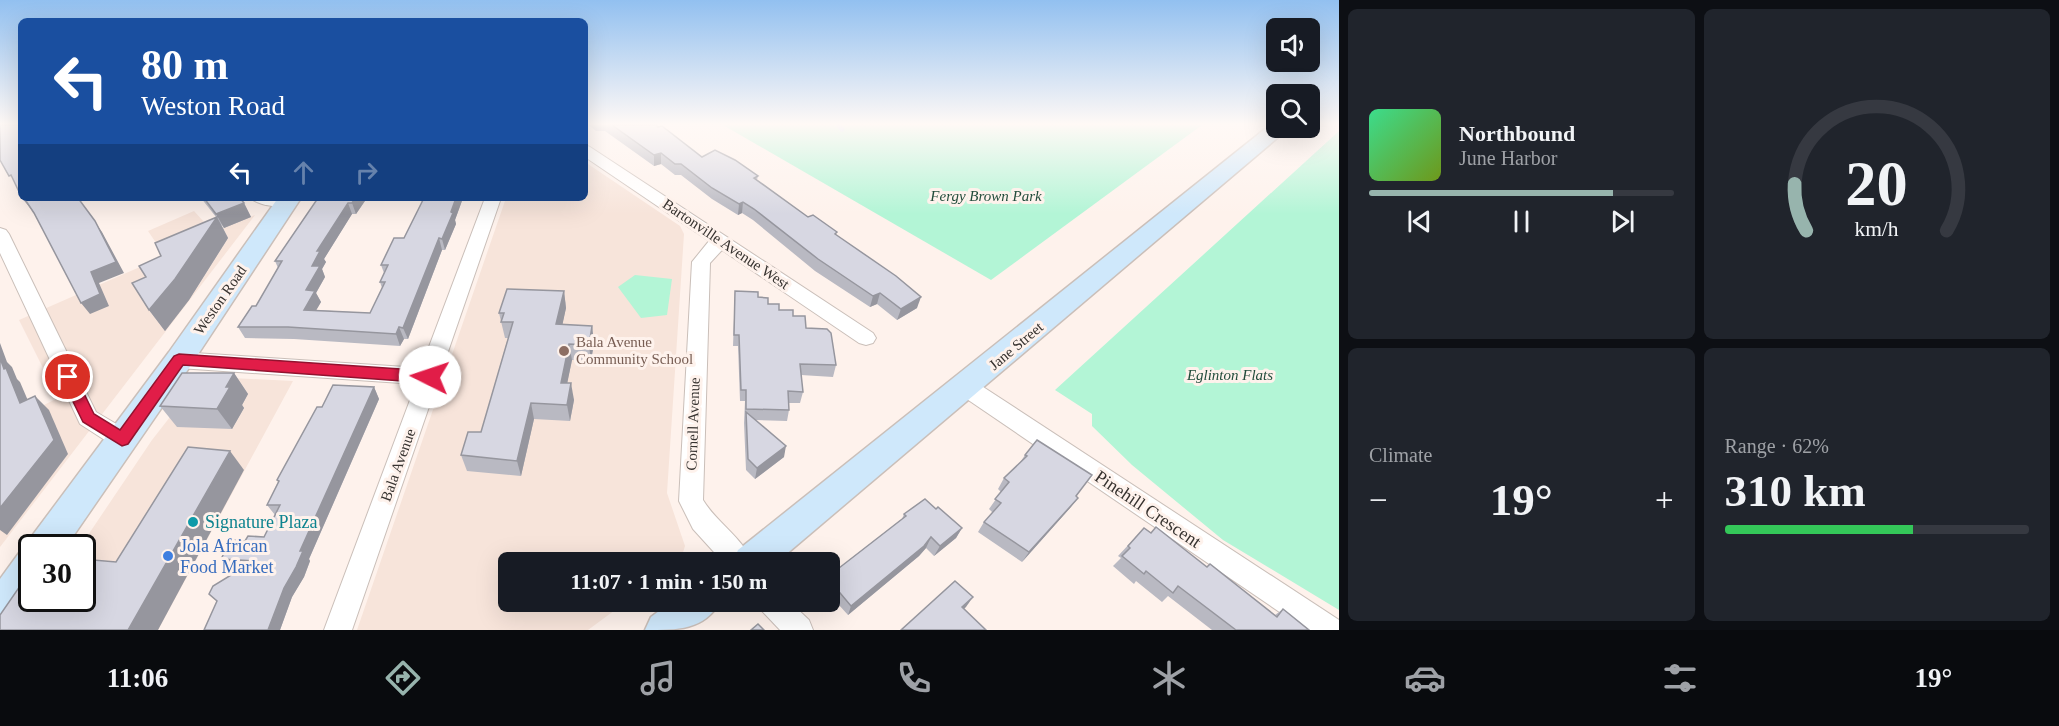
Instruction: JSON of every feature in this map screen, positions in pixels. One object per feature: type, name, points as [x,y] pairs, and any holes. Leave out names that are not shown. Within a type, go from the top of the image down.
[{"type":"main road","name":"Jane Street","points":[[763,552],[1247,154]]},
{"type":"main road","name":"Weston Road","points":[[54,534],[179,360],[288,201]]},
{"type":"main road","points":[[0,610],[18,585]]},
{"type":"main road","points":[[664,630],[688,612]]},
{"type":"street","name":"Bartonville Avenue West","points":[[592,154],[866,338]]},
{"type":"street","name":"Bala Avenue","points":[[338,630],[492,201]]},
{"type":"street","points":[[0,234],[88,418],[122,440]]},
{"type":"street","name":"Cornell Avenue","points":[[721,241],[701,262],[691,501],[702,521],[730,552]]},
{"type":"street","points":[[179,360],[430,377]]},
{"type":"street","name":"Pinehill Crescent","points":[[966,387],[1330,630]]},
{"type":"street","points":[[781,612],[799,630]]},
{"type":"shaded area","name":"Bala Avenue Community School","points":[[588,164],[680,226],[684,234],[667,493],[685,546],[683,552],[498,552],[498,612],[612,612],[588,630],[357,630],[505,201],[588,201]]},
{"type":"shaded area","points":[[194,211],[213,232],[255,215],[0,547],[0,427],[58,398],[19,320],[165,256],[148,231]]},
{"type":"shaded area","points":[[212,377],[293,381],[158,630],[26,630],[58,612],[96,612],[96,534],[89,534],[152,440],[177,408]]},
{"type":"green space","name":"Fergy Brown Park","points":[[774,154],[1162,154],[991,280]]},
{"type":"green space","name":"Eglinton Flats","points":[[1313,154],[1339,154],[1339,610],[1223,540],[1132,465],[1092,426],[1092,414],[1055,390]]},
{"type":"green space","points":[[635,275],[672,279],[667,315],[641,318],[618,287]]},
{"type":"building","points":[[0,154],[18,154],[18,190],[11,175],[9,176],[0,160]]},
{"type":"building","points":[[663,154],[699,154],[702,157],[707,154],[724,154],[735,160],[758,176],[754,178],[808,217],[813,215],[837,232],[835,234],[896,276],[921,297],[901,309],[880,293],[873,296],[818,259],[754,209],[743,202],[739,204],[712,188],[681,164],[675,164]]},
{"type":"building","points":[[26,201],[80,201],[95,221],[116,262],[91,272],[100,294],[81,303]]},
{"type":"building","points":[[206,201],[242,201],[244,203],[216,214]]},
{"type":"building","points":[[316,201],[353,201],[348,203],[317,251],[320,251],[312,266],[320,266],[306,290],[315,291],[304,310],[370,313],[385,282],[380,282],[388,265],[381,265],[394,238],[404,238],[422,201],[455,201],[451,212],[453,213],[442,239],[439,238],[403,328],[399,327],[396,334],[288,327],[238,327],[252,306],[256,306],[282,261],[275,261]]},
{"type":"building","points":[[217,217],[175,279],[149,310],[132,283],[146,277],[139,266],[161,256],[155,243]]},
{"type":"building","points":[[507,289],[564,291],[556,324],[592,326],[589,345],[569,344],[561,383],[571,383],[567,405],[531,403],[517,461],[461,455],[468,432],[481,432],[513,322],[501,322],[504,313],[499,313]]},
{"type":"building","points":[[735,291],[758,292],[758,297],[768,298],[768,304],[779,304],[779,310],[793,310],[793,316],[805,316],[806,328],[827,329],[831,333],[836,365],[800,364],[803,392],[788,391],[789,410],[746,409],[746,390],[741,390],[739,335],[734,335]]},
{"type":"building","points":[[0,358],[20,403],[35,396],[54,440],[0,508]]},
{"type":"building","points":[[182,373],[234,373],[226,387],[230,387],[217,409],[160,406]]},
{"type":"building","points":[[333,385],[374,387],[300,551],[303,551],[284,588],[268,630],[204,630],[217,601],[209,594],[213,586],[254,561],[221,559],[231,540],[245,541],[248,536],[264,537],[280,505],[267,505],[279,481],[277,480],[317,407],[322,407]]},
{"type":"building","points":[[746,412],[786,446],[757,468],[748,459]]},
{"type":"building","points":[[1037,440],[1092,475],[1076,496],[1078,498],[1029,552],[984,522],[1001,503],[995,499],[1009,482],[1004,478],[1027,456],[1025,455]]},
{"type":"building","points":[[188,447],[230,451],[128,630],[0,630],[0,615],[18,589],[18,612],[96,612],[96,560],[116,562]]},
{"type":"building","points":[[925,499],[962,528],[940,546],[931,537],[924,546],[851,606],[840,593],[840,567],[906,516],[904,514]]},
{"type":"building","points":[[1156,527],[1207,567],[1210,564],[1277,617],[1283,609],[1309,630],[1236,630],[1178,586],[1173,593],[1146,571],[1144,574],[1122,556],[1144,528],[1151,533]]},
{"type":"building","points":[[955,581],[973,597],[962,607],[986,630],[901,630]]},
{"type":"building","points":[[758,624],[764,630],[751,630]]},
{"type":"place","name":"Bala Avenue Community School","points":[[564,351]]},
{"type":"place","name":"Signature Plaza","points":[[193,522]]},
{"type":"place","name":"Jola African Food Market","points":[[168,556]]},
{"type":"route","points":[[68,377],[88,418],[122,440],[179,360],[430,377]]}]
